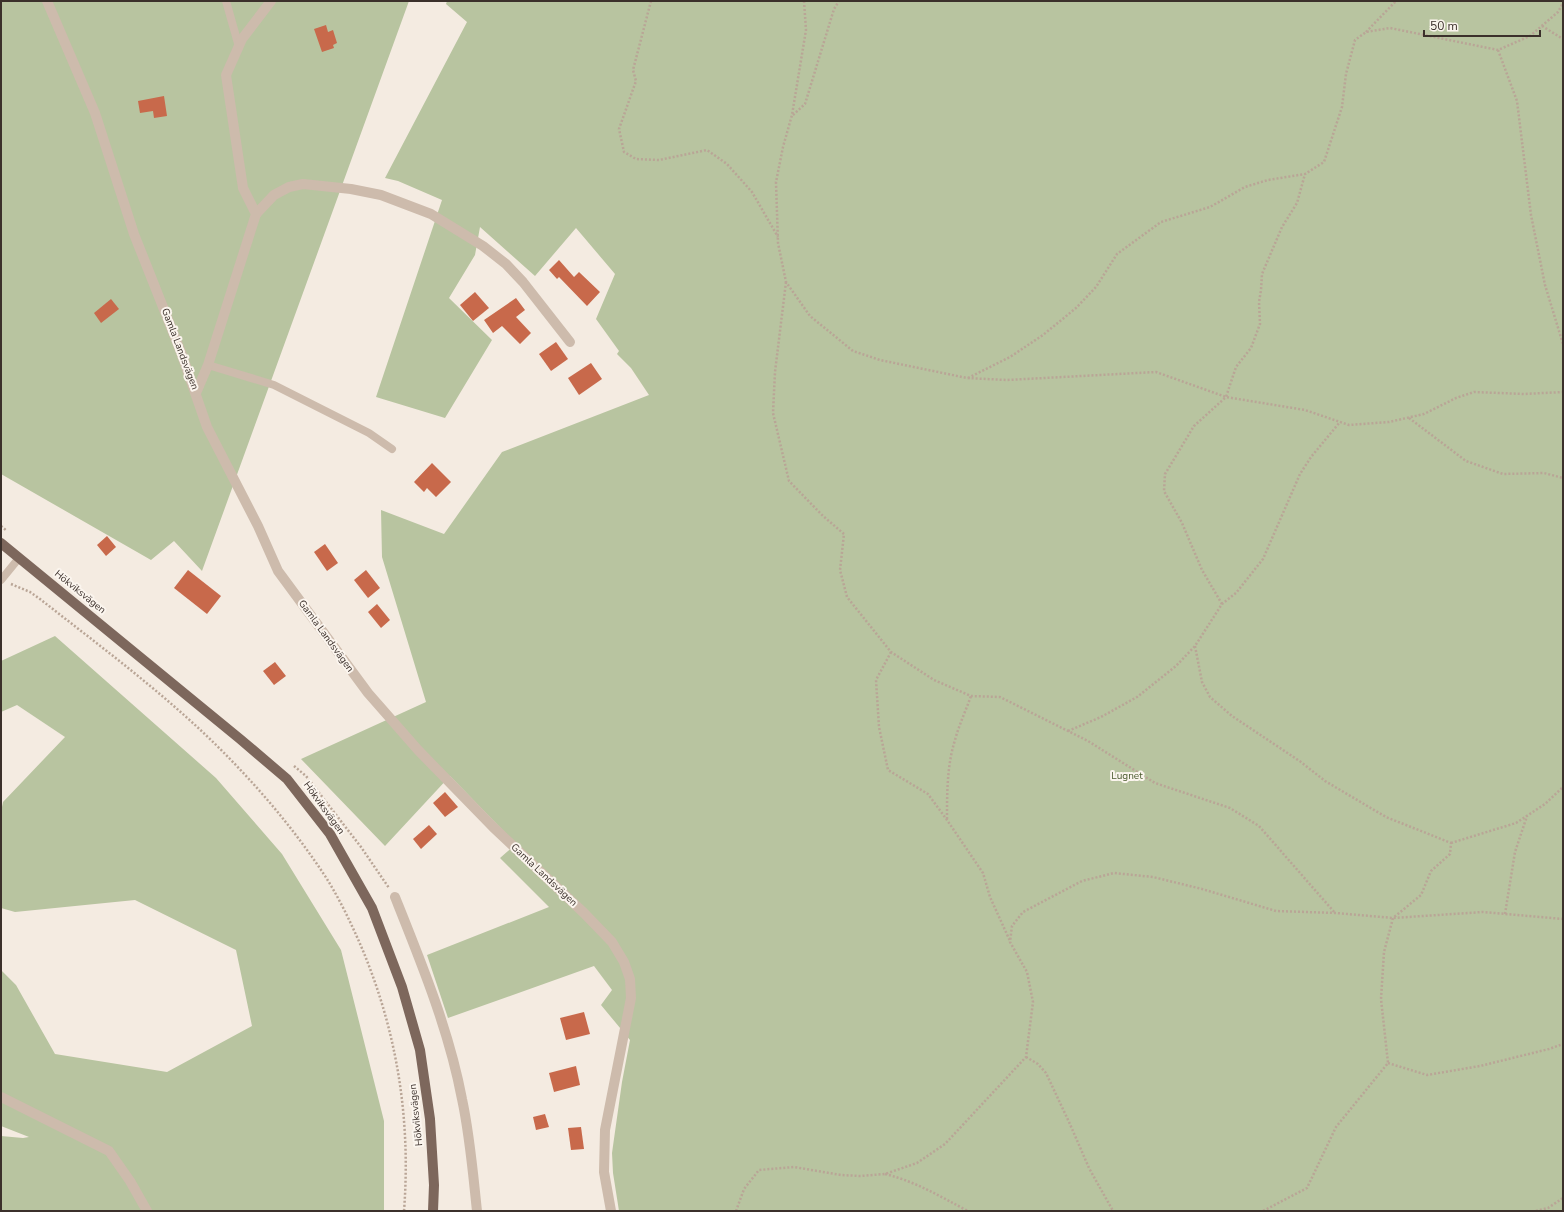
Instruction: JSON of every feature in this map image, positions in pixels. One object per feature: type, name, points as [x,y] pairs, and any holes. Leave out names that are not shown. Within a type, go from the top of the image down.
[{"type":"main road","name":"Hökviksvägen","points":[[1,543],[287,779],[330,834],[372,908],[402,987],[420,1050],[430,1119],[434,1185],[432,1209]]},
{"type":"street","name":"Gamla Landsvägen","points":[[47,1],[94,113],[134,234],[196,392],[207,427],[258,526],[278,571],[368,693],[418,750],[493,827],[584,913],[612,942],[624,962],[630,979],[631,998],[605,1130],[604,1142],[604,1172],[611,1211]]},
{"type":"street","points":[[256,214],[243,188],[226,74],[242,39],[271,1]]},
{"type":"street","points":[[196,392],[208,365],[256,214],[274,195],[289,187],[303,184],[351,189],[380,195],[431,214],[482,246],[506,264],[523,282],[570,342]]},
{"type":"street","points":[[395,897],[435,1002],[454,1065],[462,1099],[472,1160],[477,1211]]},
{"type":"street","points":[[1,1097],[109,1151],[130,1181],[147,1211]]},
{"type":"lane","points":[[226,1],[239,46]]},
{"type":"lane","points":[[208,365],[274,385],[369,433],[392,449]]},
{"type":"lane","points":[[4,581],[19,558]]},
{"type":"path","points":[[651,1],[633,70],[636,81],[619,129],[624,152],[636,159],[658,160],[708,150],[727,164],[752,192],[778,237]]},
{"type":"path","points":[[804,1],[806,30],[792,115],[783,147],[776,182],[778,237],[786,282],[775,372],[773,413],[789,481],[823,516],[844,534],[840,570],[847,597],[891,652],[934,680],[971,696],[1000,697],[1088,741],[1155,783],[1230,808],[1259,826],[1336,913]]},
{"type":"path","points":[[792,115],[805,104],[834,9],[839,1]]},
{"type":"path","points":[[967,378],[1010,358],[1043,335],[1076,308],[1096,287],[1117,254],[1161,222],[1210,207],[1245,187],[1268,180],[1305,174],[1324,162],[1342,107],[1346,74],[1355,40],[1366,32],[1396,1]]},
{"type":"path","points":[[1366,32],[1390,28],[1498,50],[1530,36],[1558,12],[1563,3]]},
{"type":"path","points":[[1542,26],[1563,40]]},
{"type":"path","points":[[1498,50],[1517,101],[1534,230],[1545,285],[1563,344]]},
{"type":"path","points":[[1222,604],[1202,570],[1182,523],[1164,491],[1165,474],[1194,426],[1226,397],[1236,367],[1251,348],[1260,324],[1258,302],[1261,290],[1262,274],[1282,227],[1297,203],[1305,174]]},
{"type":"path","points":[[786,282],[810,316],[853,351],[880,360],[967,378],[1007,380],[1156,372],[1226,397],[1298,409],[1349,425],[1389,422],[1424,414],[1456,398],[1474,392],[1524,394],[1563,392]]},
{"type":"path","points":[[1408,418],[1466,461],[1503,474],[1544,473],[1563,478]]},
{"type":"path","points":[[1068,731],[1101,717],[1137,697],[1176,666],[1195,646],[1222,604],[1236,593],[1263,559],[1300,474],[1311,457],[1340,422]]},
{"type":"path","points":[[4,581],[30,592],[40,599],[131,671],[196,726],[229,758],[281,816],[295,833],[327,880],[347,915],[371,972],[394,1047],[405,1130],[406,1165],[404,1211]]},
{"type":"path","points":[[1195,646],[1202,682],[1210,697],[1232,716],[1301,762],[1325,781],[1380,813],[1451,843],[1516,823],[1546,804],[1563,787]]},
{"type":"path","points":[[736,1211],[744,1189],[759,1170],[794,1167],[841,1175],[860,1176],[885,1174],[917,1163],[945,1144],[1026,1057],[1033,1002],[1027,972],[1010,942],[990,897],[983,873],[928,794],[888,770],[879,727],[876,680],[891,652]]},
{"type":"path","points":[[947,820],[949,768],[954,741],[971,696]]},
{"type":"path","points":[[1505,914],[1515,852],[1527,816]]},
{"type":"path","points":[[1263,1211],[1307,1188],[1336,1127],[1388,1063],[1381,999],[1384,952],[1393,918],[1421,895],[1431,871],[1450,854],[1451,843]]},
{"type":"path","points":[[1010,942],[1012,926],[1023,912],[1082,881],[1114,873],[1153,877],[1202,889],[1276,911],[1336,913],[1393,918],[1483,912],[1563,919]]},
{"type":"path","points":[[1388,1063],[1427,1075],[1480,1066],[1549,1049],[1563,1044]]},
{"type":"path","points":[[1026,1057],[1038,1064],[1046,1073],[1089,1168],[1113,1211]]},
{"type":"path","points":[[885,1174],[907,1180],[928,1189],[968,1211]]},
{"type":"path","points":[[1536,1211],[1548,1208],[1563,1198]]},
{"type":"green space","points":[[1,1],[409,1],[202,571],[174,541],[151,560],[1,474]]},
{"type":"green space","name":"Lugnet","points":[[447,1],[1563,1],[1563,1211],[619,1211],[613,1173],[612,1153],[622,1082],[630,1040],[601,1005],[612,990],[594,966],[448,1018],[427,955],[549,907],[500,858],[516,844],[450,776],[385,846],[301,759],[426,702],[382,557],[381,510],[444,534],[502,452],[649,395],[631,368],[617,354],[619,351],[596,319],[615,274],[576,228],[535,276],[480,227],[475,255],[449,298],[492,340],[445,418],[376,397],[442,200],[398,181],[385,178],[467,22],[446,4]]},
{"type":"green space","points":[[55,636],[216,778],[282,854],[341,950],[384,1121],[384,1211],[1,1211],[1,1136],[23,1138],[29,1137],[1,1126],[1,970],[16,985],[55,1054],[167,1072],[252,1026],[236,950],[135,900],[15,912],[1,908],[1,812],[3,802],[65,737],[17,705],[1,712],[1,661]]},
{"type":"building","points":[[326,25],[328,32],[333,30],[337,43],[333,45],[334,48],[322,52],[314,29]]},
{"type":"building","points":[[164,96],[167,116],[154,118],[153,111],[140,113],[138,101]]},
{"type":"building","points":[[559,260],[574,277],[579,272],[600,292],[587,306],[559,277],[557,279],[549,270]]},
{"type":"building","points":[[475,292],[489,308],[473,321],[460,305]]},
{"type":"building","points":[[516,298],[525,310],[516,317],[531,333],[520,344],[502,326],[493,333],[484,320]]},
{"type":"building","points":[[111,299],[119,309],[101,323],[94,313]]},
{"type":"building","points":[[556,342],[568,359],[551,371],[539,354]]},
{"type":"building","points":[[591,363],[602,379],[579,395],[568,378]]},
{"type":"building","points":[[432,463],[451,482],[436,497],[427,488],[424,492],[414,482]]},
{"type":"building","points":[[107,536],[116,547],[106,556],[97,545]]},
{"type":"building","points":[[325,544],[338,563],[327,571],[314,552]]},
{"type":"building","points":[[188,570],[221,596],[207,614],[174,588]]},
{"type":"building","points":[[366,570],[380,588],[368,598],[354,580]]},
{"type":"building","points":[[377,604],[390,620],[381,628],[368,612]]},
{"type":"building","points":[[275,662],[286,676],[274,685],[263,671]]},
{"type":"building","points":[[445,792],[458,807],[445,817],[433,803]]},
{"type":"building","points":[[429,825],[437,834],[421,849],[413,839]]},
{"type":"building","points":[[584,1012],[590,1034],[566,1040],[560,1018]]},
{"type":"building","points":[[576,1066],[580,1085],[554,1092],[549,1073]]},
{"type":"building","points":[[545,1114],[549,1127],[536,1130],[533,1117]]},
{"type":"building","points":[[581,1127],[584,1149],[571,1150],[568,1128]]}]
